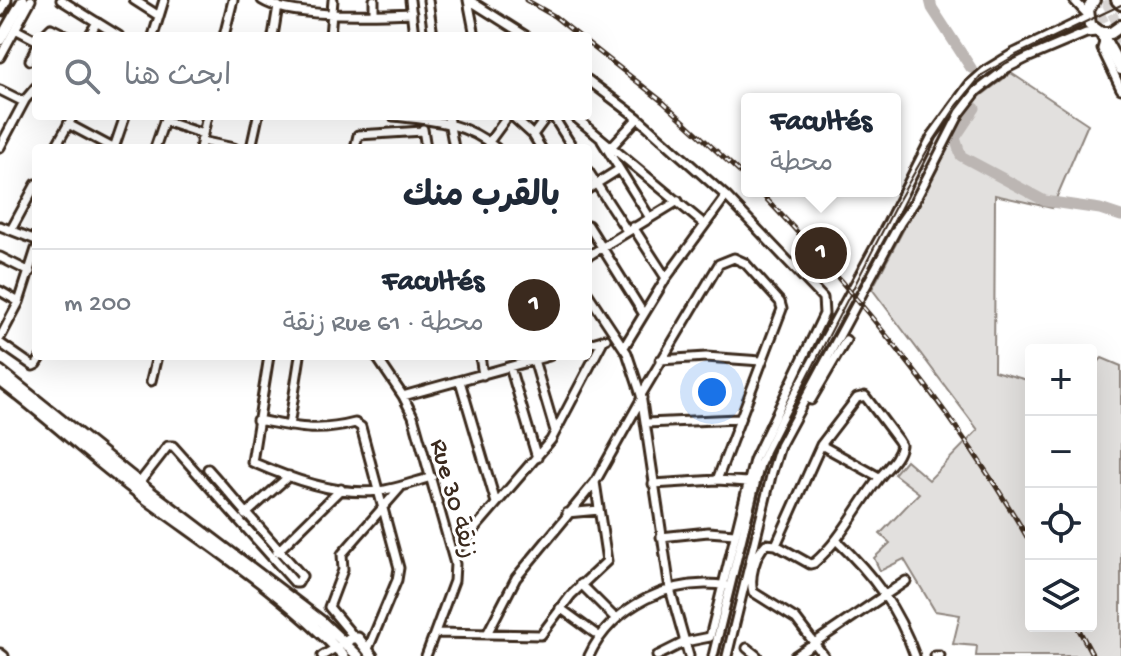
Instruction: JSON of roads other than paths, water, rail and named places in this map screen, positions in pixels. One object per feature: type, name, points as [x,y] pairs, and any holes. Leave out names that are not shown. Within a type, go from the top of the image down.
[{"type":"highway","points":[[1088,8],[1090,25],[1121,56]]},
{"type":"highway","points":[[1104,37],[1121,26]]},
{"type":"highway","points":[[1104,37],[1121,69]]},
{"type":"main road","points":[[0,11],[6,0]]},
{"type":"main road","points":[[0,40],[23,0]]},
{"type":"main road","points":[[0,371],[284,592],[340,645],[344,656]]},
{"type":"main road","points":[[0,381],[146,499],[358,656]]},
{"type":"main road","points":[[340,645],[354,637],[370,652]]},
{"type":"street","points":[[0,57],[31,0]]},
{"type":"street","points":[[61,0],[71,3],[113,32]]},
{"type":"street","points":[[134,0],[159,16]]},
{"type":"street","points":[[154,32],[164,0]]},
{"type":"street","points":[[225,32],[233,0]]},
{"type":"street","points":[[262,0],[278,6],[296,4],[331,15],[412,13]]},
{"type":"street","points":[[330,32],[333,0]]},
{"type":"street","points":[[374,0],[374,14]]},
{"type":"street","points":[[410,0],[414,32]]},
{"type":"street","points":[[428,0],[432,32]]},
{"type":"street","points":[[469,0],[474,32]]},
{"type":"street","points":[[469,0],[520,32]]},
{"type":"street","points":[[901,195],[932,136],[969,85],[986,70],[1088,8],[1074,0]]},
{"type":"street","points":[[274,32],[278,6]]},
{"type":"street","points":[[91,32],[97,22]]},
{"type":"street","points":[[15,29],[32,38]]},
{"type":"street","points":[[727,656],[780,446],[967,103],[1007,68],[1050,47],[1104,37],[1102,49],[1121,89]]},
{"type":"street","points":[[30,60],[32,56]]},
{"type":"street","points":[[592,83],[638,118],[726,196],[823,298],[824,314],[763,437],[748,482],[735,534],[713,656]]},
{"type":"street","points":[[0,90],[24,102]]},
{"type":"street","points":[[0,147],[32,92]]},
{"type":"street","points":[[612,146],[638,118]]},
{"type":"street","points":[[57,144],[71,120],[107,144]]},
{"type":"street","points":[[114,144],[124,120]]},
{"type":"street","points":[[156,144],[164,120]]},
{"type":"street","points":[[168,120],[201,141],[206,120]]},
{"type":"street","points":[[252,144],[257,120]]},
{"type":"street","points":[[422,120],[425,144]]},
{"type":"street","points":[[448,120],[491,144]]},
{"type":"street","points":[[448,120],[454,144]]},
{"type":"street","points":[[489,142],[507,120]]},
{"type":"street","points":[[515,120],[539,144]]},
{"type":"street","points":[[533,135],[544,120]]},
{"type":"street","points":[[556,120],[570,144]]},
{"type":"street","points":[[579,120],[704,224]]},
{"type":"street","points":[[455,144],[467,128]]},
{"type":"street","points":[[355,144],[358,135],[423,131]]},
{"type":"street","points":[[598,135],[650,218]]},
{"type":"street","points":[[592,186],[618,170]]},
{"type":"street","points":[[592,178],[666,278]]},
{"type":"street","points":[[11,230],[32,191]]},
{"type":"street","points":[[624,347],[666,278],[726,196]]},
{"type":"street","points":[[657,656],[685,642],[710,637],[764,456],[900,197]]},
{"type":"street","points":[[592,253],[678,201]]},
{"type":"street","points":[[0,226],[32,238]]},
{"type":"street","points":[[592,231],[643,313]]},
{"type":"street","points":[[0,257],[30,272]]},
{"type":"street","points":[[487,634],[516,578],[595,482],[660,360],[723,261],[734,258],[745,263],[782,304],[782,311],[717,480]]},
{"type":"street","points":[[32,264],[19,302],[0,340],[33,366],[40,360]]},
{"type":"street","points":[[0,291],[19,302]]},
{"type":"street","points":[[592,300],[624,347],[642,396],[670,589],[689,656]]},
{"type":"street","points":[[592,343],[616,335]]},
{"type":"street","points":[[453,554],[537,458],[555,432],[604,339]]},
{"type":"street","points":[[780,446],[846,340]]},
{"type":"street","points":[[660,360],[706,357],[761,361]]},
{"type":"street","points":[[151,381],[156,360]]},
{"type":"street","points":[[268,360],[252,462],[289,476],[341,489],[378,491],[432,477]]},
{"type":"street","points":[[289,426],[299,360]]},
{"type":"street","name":"Rue 30 زنقة","points":[[379,360],[413,416],[453,554],[454,581],[426,656]]},
{"type":"street","points":[[481,360],[483,375]]},
{"type":"street","points":[[403,396],[534,360],[555,432]]},
{"type":"street","points":[[510,367],[537,458]]},
{"type":"street","points":[[460,381],[496,503]]},
{"type":"street","points":[[776,545],[821,445],[857,398],[865,396],[901,445],[899,455],[879,477],[836,540],[814,563],[810,564],[776,545],[766,544],[759,551],[751,581],[753,592],[796,619],[824,656]]},
{"type":"street","points":[[646,423],[738,419]]},
{"type":"street","points":[[257,420],[324,430],[355,423],[361,427],[399,568],[370,652]]},
{"type":"street","points":[[140,482],[172,445],[244,516],[279,550],[302,576],[302,580],[296,584],[272,556],[244,516],[208,469]]},
{"type":"street","points":[[821,445],[879,477]]},
{"type":"street","points":[[244,516],[289,476]]},
{"type":"street","points":[[653,484],[717,480],[748,482]]},
{"type":"street","points":[[435,633],[539,636],[581,584],[607,561],[595,482]]},
{"type":"street","points":[[354,637],[330,609],[342,576],[342,554],[402,486]]},
{"type":"street","points":[[272,556],[341,489]]},
{"type":"street","points":[[567,513],[599,510]]},
{"type":"street","points":[[661,537],[708,532],[735,534]]},
{"type":"street","points":[[836,540],[885,595],[904,625],[915,656]]},
{"type":"street","points":[[795,656],[906,581]]},
{"type":"street","points":[[581,584],[616,619]]},
{"type":"street","points":[[589,656],[616,619],[643,601],[670,589],[699,584],[726,586]]},
{"type":"street","points":[[560,608],[600,637]]},
{"type":"street","points":[[322,656],[340,645]]},
{"type":"street","points":[[747,648],[757,656]]},
{"type":"waterway","points":[[930,0],[932,8],[971,68]]},
{"type":"waterway","points":[[975,108],[955,138],[961,156],[1045,201],[1100,209],[1121,216]]},
{"type":"tunnel","points":[[1093,0],[1115,44]]},
{"type":"tunnel","points":[[1105,0],[1121,31]]},
{"type":"tram line","points":[[901,196],[956,107],[982,75],[1016,55],[1121,5]]},
{"type":"tram line","points":[[719,656],[769,452],[900,197]]},
{"type":"railway","points":[[526,0],[574,32]]},
{"type":"railway","points":[[592,46],[663,102],[741,174]]},
{"type":"railway","points":[[765,197],[871,316],[940,404],[1025,534]]},
{"type":"railway","points":[[1080,632],[1093,656]]},
{"type":"place","name":"Facultés","points":[[821,253]]}]
